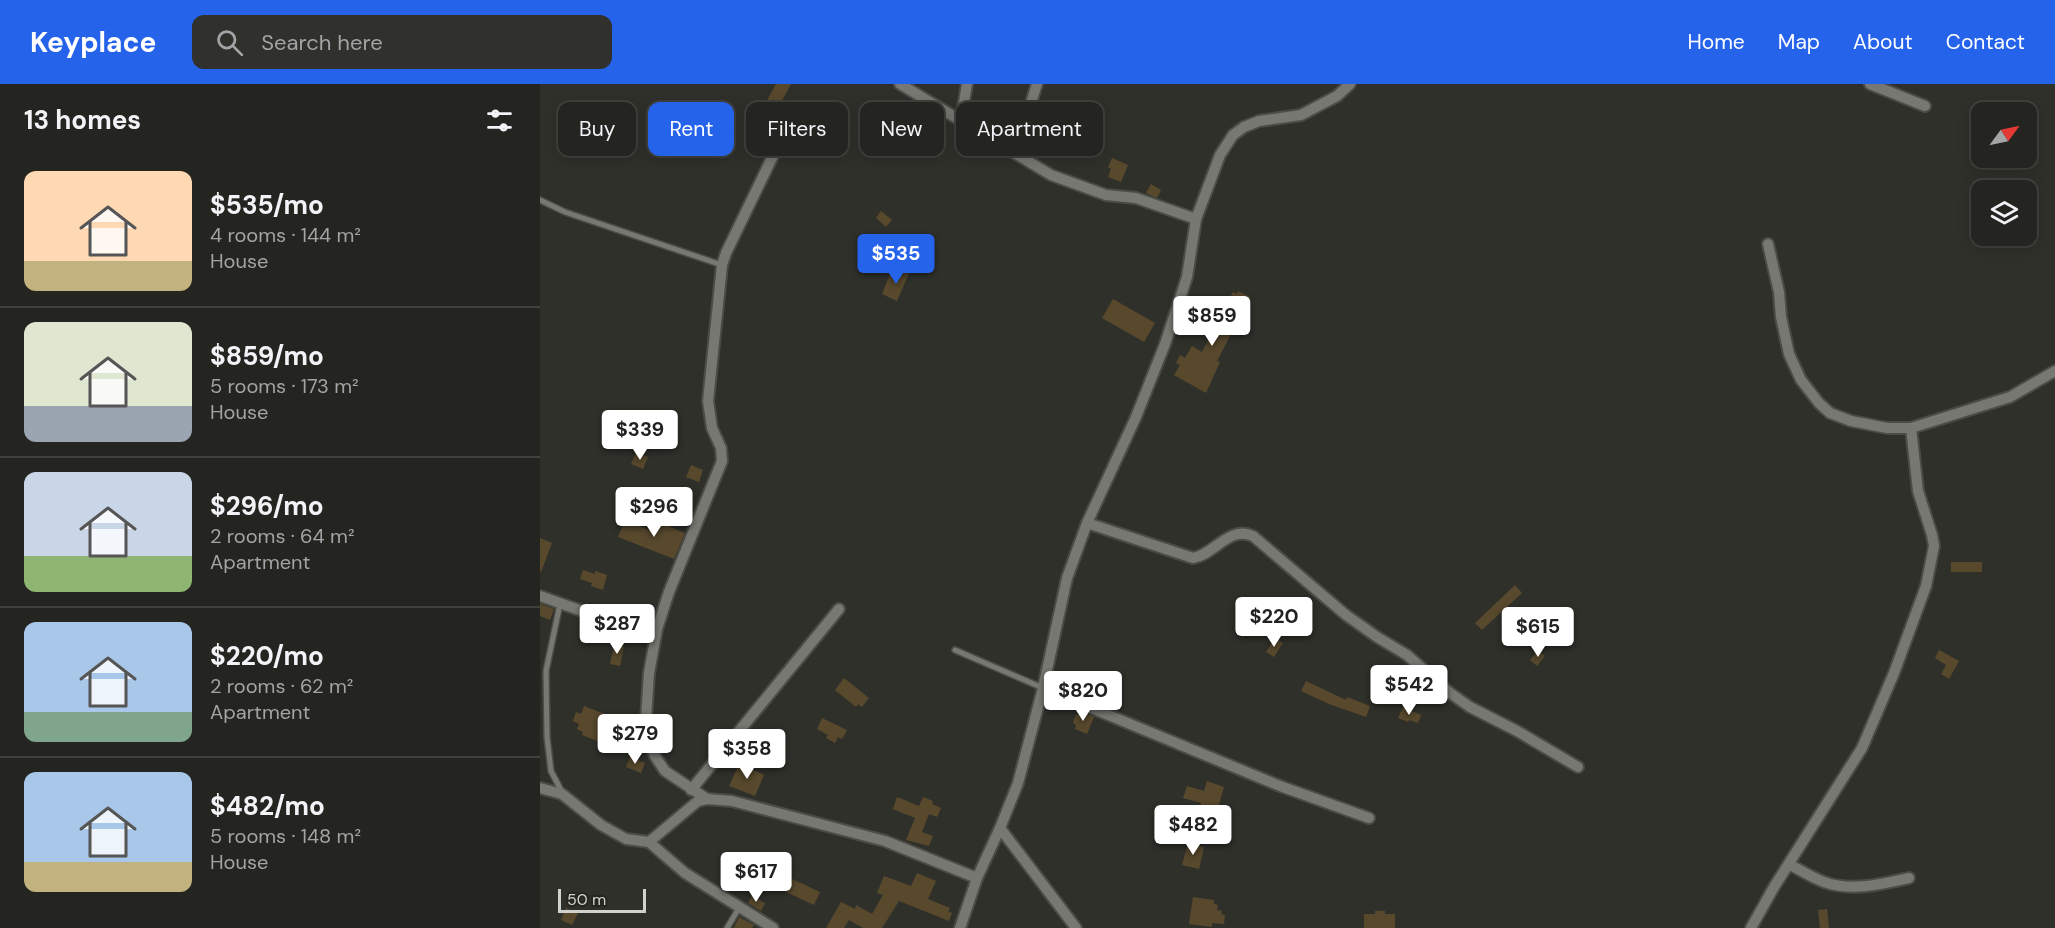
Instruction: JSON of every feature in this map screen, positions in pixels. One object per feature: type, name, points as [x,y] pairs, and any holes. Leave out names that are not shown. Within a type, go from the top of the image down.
[{"type":"street","points":[[900,84],[956,117]]},
{"type":"street","points":[[964,102],[967,84]]},
{"type":"street","points":[[1031,102],[1037,84]]},
{"type":"street","points":[[960,928],[977,878],[1018,783],[1044,688],[1067,578],[1087,523],[1136,417],[1165,344],[1186,278],[1196,219],[1220,155],[1233,135],[1244,127],[1258,121],[1301,115],[1337,96],[1350,84]]},
{"type":"street","points":[[1870,84],[1925,106]]},
{"type":"street","points":[[773,156],[726,252],[722,265],[708,401],[712,428],[721,448],[722,461],[669,592],[657,629],[649,673],[646,719],[648,741],[665,771],[707,799],[732,801],[885,841],[977,878]]},
{"type":"street","points":[[1020,156],[1051,175],[1106,195],[1136,198],[1196,219]]},
{"type":"street","points":[[1768,244],[1789,354],[1801,380],[1830,413],[1851,421],[1887,428],[1911,428],[2010,397],[2055,371]]},
{"type":"street","points":[[1751,928],[1862,748],[1894,674],[1926,586],[1934,546],[1918,491],[1911,428]]},
{"type":"street","points":[[1087,523],[1193,558],[1200,557],[1234,534],[1242,532],[1253,536],[1346,615],[1407,655],[1450,693],[1470,707],[1517,731],[1578,767]]},
{"type":"street","points":[[540,596],[610,621],[657,629]]},
{"type":"street","points":[[691,790],[840,609]]},
{"type":"street","points":[[1044,688],[1280,786],[1369,818]]},
{"type":"street","points":[[540,788],[562,794],[601,825],[626,839],[649,842],[685,873],[773,928]]},
{"type":"street","points":[[649,842],[689,807],[707,799]]},
{"type":"street","points":[[1000,828],[1076,928]]},
{"type":"street","points":[[1790,864],[1825,882],[1847,887],[1884,884],[1909,878]]},
{"type":"lane","points":[[540,200],[565,212],[722,265]]},
{"type":"lane","points":[[560,604],[543,670],[549,752],[552,771],[562,794]]},
{"type":"lane","points":[[955,650],[1044,688]]},
{"type":"lane","points":[[540,749],[549,752]]},
{"type":"lane","points":[[728,928],[739,908]]},
{"type":"building","points":[[776,84],[791,84],[781,102],[766,102]]},
{"type":"building","points":[[1112,158],[1128,165],[1121,182],[1108,177],[1111,169],[1108,167]]},
{"type":"building","points":[[1151,184],[1161,190],[1157,198],[1146,193]]},
{"type":"building","points":[[881,211],[892,220],[886,227],[876,218]]},
{"type":"building","points":[[900,268],[909,273],[897,301],[882,294],[890,274],[896,277]]},
{"type":"building","points":[[1238,291],[1250,297],[1217,361],[1220,362],[1206,393],[1174,375],[1180,365],[1176,363],[1180,355],[1185,358],[1192,346],[1202,352],[1233,292],[1237,294]]},
{"type":"building","points":[[1113,299],[1155,323],[1144,342],[1102,318]]},
{"type":"building","points":[[636,452],[648,457],[643,469],[631,464]]},
{"type":"building","points":[[691,465],[703,470],[699,482],[686,477]]},
{"type":"building","points":[[625,520],[656,533],[661,523],[685,533],[674,559],[618,537]]},
{"type":"building","points":[[540,538],[552,543],[541,572],[540,572]]},
{"type":"building","points":[[1951,562],[1982,562],[1982,572],[1951,572]]},
{"type":"building","points":[[583,570],[607,575],[603,590],[580,579]]},
{"type":"building","points":[[1515,585],[1522,593],[1482,630],[1475,623]]},
{"type":"building","points":[[540,604],[554,609],[550,620],[540,616]]},
{"type":"building","points":[[1275,638],[1283,643],[1274,657],[1266,652]]},
{"type":"building","points":[[614,644],[624,647],[620,666],[610,664]]},
{"type":"building","points":[[1538,650],[1545,656],[1537,666],[1530,660]]},
{"type":"building","points":[[1939,650],[1959,661],[1949,679],[1941,674],[1946,665],[1935,658]]},
{"type":"building","points":[[844,678],[869,698],[862,707],[858,704],[856,707],[835,690]]},
{"type":"building","points":[[1306,681],[1346,700],[1347,697],[1370,706],[1366,717],[1301,691]]},
{"type":"building","points":[[584,706],[620,720],[622,714],[638,721],[631,737],[640,741],[642,746],[640,750],[602,737],[600,742],[582,735],[583,732],[577,729],[579,724],[573,721],[576,712],[581,714]]},
{"type":"building","points":[[1403,707],[1421,715],[1418,723],[1398,718]]},
{"type":"building","points":[[1080,712],[1094,717],[1087,734],[1075,729],[1076,725],[1073,723],[1076,714],[1079,715]]},
{"type":"building","points":[[822,718],[847,730],[842,739],[838,737],[835,743],[826,738],[828,735],[817,729]]},
{"type":"building","points":[[630,757],[645,763],[641,773],[626,767]]},
{"type":"building","points":[[742,764],[764,775],[755,796],[729,786],[738,767],[740,768]]},
{"type":"building","points":[[1207,781],[1224,787],[1215,818],[1199,813],[1201,803],[1183,798],[1187,786],[1204,791]]},
{"type":"building","points":[[897,797],[919,806],[923,797],[933,801],[932,804],[941,808],[937,817],[929,814],[922,832],[933,836],[929,846],[906,840],[915,818],[893,809]]},
{"type":"building","points":[[1188,843],[1204,847],[1199,869],[1182,865]]},
{"type":"building","points":[[917,873],[936,881],[928,899],[950,908],[948,911],[952,913],[949,921],[899,901],[882,928],[863,928],[849,920],[844,928],[826,928],[841,902],[855,909],[856,905],[872,914],[883,895],[877,893],[884,876],[911,886]]},
{"type":"building","points":[[792,879],[820,892],[814,905],[786,892]]},
{"type":"building","points":[[752,895],[765,903],[761,911],[748,903]]},
{"type":"building","points":[[1193,897],[1214,900],[1214,904],[1218,905],[1217,910],[1222,911],[1221,914],[1225,915],[1224,924],[1212,923],[1212,927],[1189,924]]},
{"type":"building","points":[[566,908],[578,913],[572,925],[561,920]]},
{"type":"building","points":[[1827,909],[1829,928],[1820,928],[1818,910]]},
{"type":"building","points":[[1375,911],[1395,914],[1395,928],[1364,928],[1364,914],[1375,914]]},
{"type":"building","points":[[739,917],[754,925],[752,928],[734,928]]}]
